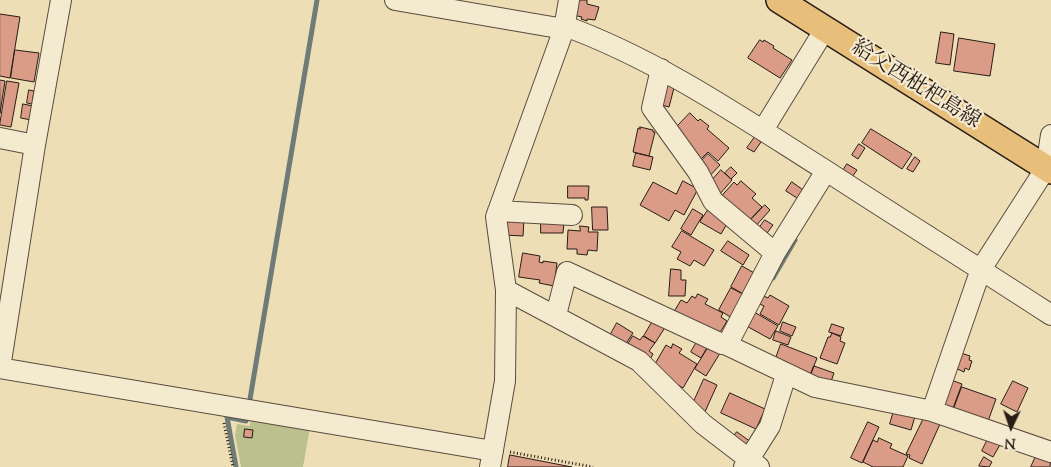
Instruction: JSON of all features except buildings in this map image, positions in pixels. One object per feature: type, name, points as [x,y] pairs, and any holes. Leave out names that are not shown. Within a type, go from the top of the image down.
[{"type":"main road","name":"給父西枇杷島線","points":[[779,0],[814,16],[1048,170]]},
{"type":"street","points":[[61,0],[35,145],[0,368],[220,405],[492,456],[505,381],[506,290],[496,217],[564,27],[569,0]]},
{"type":"street","points":[[395,0],[564,27],[597,38],[661,68],[763,130],[1051,314]]},
{"type":"street","points":[[763,130],[814,16]]},
{"type":"street","points":[[661,68],[652,108],[698,172],[713,201],[775,253]]},
{"type":"street","points":[[932,410],[981,269],[1048,170],[1051,135]]},
{"type":"street","points":[[0,138],[35,145]]},
{"type":"street","points":[[728,345],[775,253],[826,171]]},
{"type":"street","points":[[498,211],[572,215]]},
{"type":"street","points":[[556,315],[566,272],[722,344],[728,345],[815,388],[932,410],[1051,452]]},
{"type":"street","points":[[506,290],[639,361],[703,424],[750,464],[770,426],[786,375]]},
{"type":"path","points":[[220,405],[233,467]]},
{"type":"path","points":[[492,456],[593,467]]},
{"type":"green space","points":[[251,417],[310,427],[303,467],[241,467],[235,435],[237,424],[250,426]]},
{"type":"waterway","points":[[249,405],[317,0]]},
{"type":"waterway","points":[[773,278],[795,240]]},
{"type":"waterway","points":[[236,467],[227,417],[246,421]]}]
